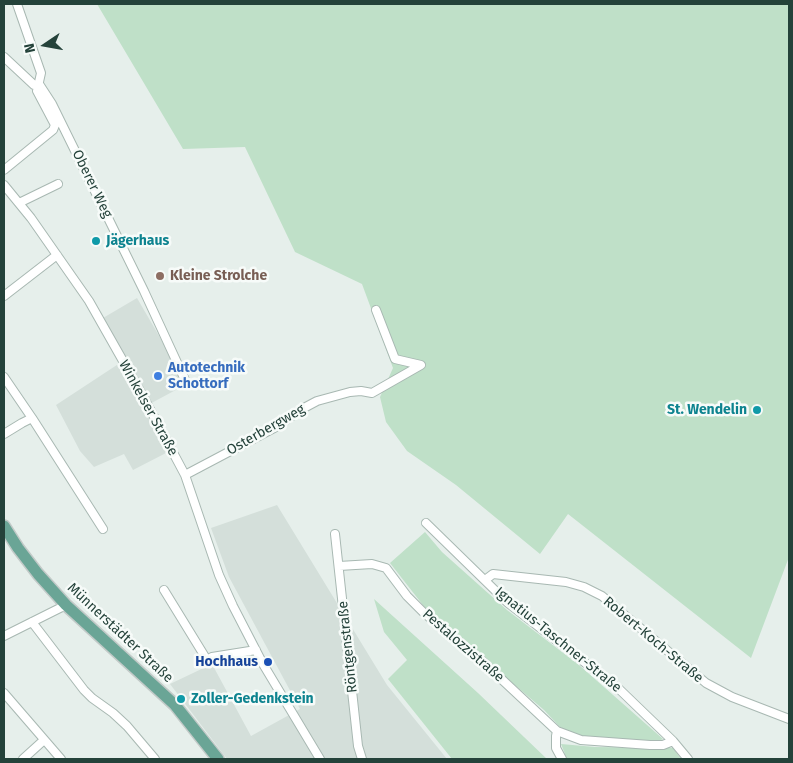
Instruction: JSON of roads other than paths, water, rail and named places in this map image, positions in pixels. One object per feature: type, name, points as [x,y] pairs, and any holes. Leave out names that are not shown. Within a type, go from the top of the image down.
[{"type":"main road","name":"Münnerstädter Straße","points":[[4,526],[38,574],[66,605],[175,705],[218,759]]},
{"type":"street","points":[[4,170],[53,130],[55,125],[37,91],[41,73],[17,4]]},
{"type":"street","name":"Oberer Weg","points":[[4,57],[34,85],[39,84],[52,104],[186,382]]},
{"type":"street","points":[[19,203],[58,184]]},
{"type":"street","name":"Winkelser Straße","points":[[4,185],[89,301],[144,398],[185,475],[219,575],[277,689],[320,759]]},
{"type":"street","points":[[4,296],[57,255]]},
{"type":"street","name":"Osterbergweg","points":[[185,475],[274,428],[317,401],[350,392],[372,393],[421,365],[396,359],[376,310]]},
{"type":"street","points":[[4,377],[103,529]]},
{"type":"street","points":[[4,434],[32,418]]},
{"type":"street","name":"Ignatius-Taschner-Straße","points":[[426,523],[507,602],[619,688],[673,741],[688,759]]},
{"type":"street","name":"Röntgenstraße","points":[[335,534],[358,746],[362,759]]},
{"type":"street","name":"Pestalozzistraße","points":[[339,566],[372,564],[386,568],[407,596],[424,613],[480,659],[557,731]]},
{"type":"street","name":"Robert-Koch-Straße","points":[[485,580],[493,574],[566,582],[584,587],[602,596],[706,684],[732,697],[789,719]]},
{"type":"street","points":[[164,590],[207,660],[212,657],[256,650]]},
{"type":"street","points":[[4,636],[66,605]]},
{"type":"street","points":[[32,622],[84,690],[120,720],[155,759]]},
{"type":"street","points":[[4,693],[61,759]]},
{"type":"street","points":[[562,759],[556,748],[557,731],[581,740],[650,745],[663,745],[673,741]]},
{"type":"street","points":[[24,759],[44,740]]},
{"type":"place","name":"Jägerhaus","points":[[96,241]]},
{"type":"place","name":"Kleine Strolche","points":[[160,276]]},
{"type":"place","name":"Autotechnik Schottorf","points":[[158,376]]},
{"type":"place","name":"St. Wendelin","points":[[757,410]]},
{"type":"place","name":"Hochhaus","points":[[268,662]]},
{"type":"place","name":"Zoller-Gedenkstein","points":[[181,699]]}]
